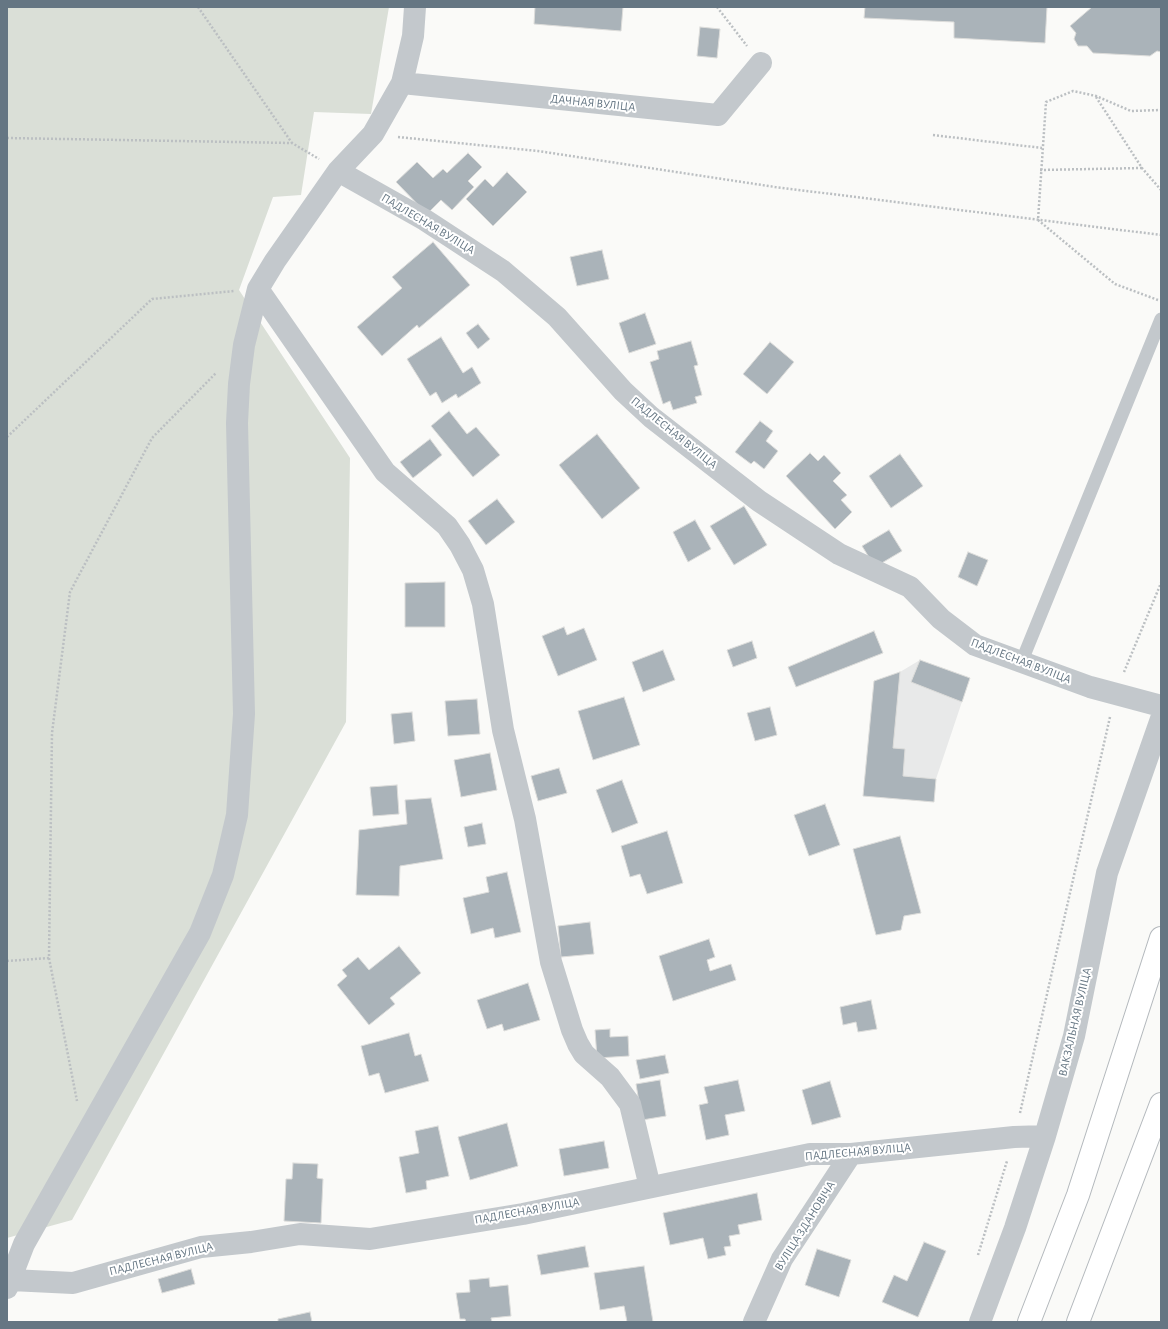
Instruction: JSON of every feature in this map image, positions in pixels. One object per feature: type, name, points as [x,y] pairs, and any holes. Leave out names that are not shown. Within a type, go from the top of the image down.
[{"type":"highway","points":[[1029,1322],[1078,1196],[1161,938]]},
{"type":"highway","points":[[1078,1322],[1161,1104]]},
{"type":"street","points":[[9,1284],[24,1244],[200,933],[223,875],[236,815],[244,714],[237,423],[244,345],[258,289],[275,260],[338,171],[373,134],[402,83],[412,36],[415,7]]},
{"type":"street","name":"ДАЧНАЯ ВУЛІЦА","points":[[402,83],[718,115],[761,63]]},
{"type":"street","name":"ПАДЛЕСНАЯ ВУЛІЦА","points":[[338,171],[425,220],[503,271],[557,317],[623,391],[651,417],[759,501],[839,554],[910,587],[941,619],[975,645],[1090,687],[1161,706]]},
{"type":"street","points":[[258,289],[385,472],[447,526],[460,544],[473,570],[483,604],[503,730],[525,819],[551,962],[578,1044],[584,1054],[610,1077],[630,1104],[650,1187]]},
{"type":"street","name":"ВАКЗАЛЬНАЯ ВУЛІЦА","points":[[980,1322],[1015,1228],[1045,1136],[1074,1036],[1107,873],[1161,719]]},
{"type":"street","name":"ПАДЛЕСНАЯ ВУЛІЦА","points":[[9,1284],[73,1282],[201,1247],[251,1242],[300,1234],[370,1239],[523,1214],[810,1154],[851,1154],[1014,1137],[1045,1136]]},
{"type":"street","name":"ВУЛІЦА ЗДАНОВІЧА","points":[[754,1322],[782,1259],[851,1154]]},
{"type":"lane","points":[[1021,663],[1161,318]]},
{"type":"path","points":[[198,7],[292,143],[338,171]]},
{"type":"path","points":[[717,7],[761,63]]},
{"type":"path","points":[[1038,220],[1040,170],[1046,102],[1073,91],[1096,96],[1131,111],[1161,110]]},
{"type":"path","points":[[1096,96],[1142,168],[1161,190]]},
{"type":"path","points":[[373,134],[538,150],[775,187],[1161,235]]},
{"type":"path","points":[[933,135],[1042,148]]},
{"type":"path","points":[[7,138],[292,143]]},
{"type":"path","points":[[1040,170],[1142,168]]},
{"type":"path","points":[[1038,220],[1115,284],[1161,301]]},
{"type":"path","points":[[7,437],[152,299],[258,289]]},
{"type":"path","points":[[85,1138],[49,958],[52,733],[70,592],[152,438],[217,372]]},
{"type":"path","points":[[978,1256],[1014,1137],[1115,693],[1161,583]]},
{"type":"path","points":[[7,961],[49,958]]},
{"type":"shaded area","points":[[7,7],[389,7],[371,114],[314,112],[301,195],[273,197],[239,290],[350,458],[346,722],[72,1220],[7,1238]]},
{"type":"shaded area","points":[[920,660],[970,678],[936,779],[934,802],[863,796],[874,681],[900,672]]},
{"type":"building","points":[[535,7],[623,7],[621,31],[534,24]]},
{"type":"building","points":[[865,7],[1047,7],[1045,43],[954,38],[954,22],[864,18]]},
{"type":"building","points":[[1092,7],[1161,7],[1161,52],[1157,51],[1150,56],[1093,53],[1087,46],[1078,46],[1074,39],[1076,33],[1070,26]]},
{"type":"building","points":[[700,27],[720,29],[717,58],[697,56]]},
{"type":"building","points":[[468,153],[482,167],[468,181],[474,187],[452,210],[441,200],[427,214],[396,182],[417,162],[433,178],[443,169],[447,173]]},
{"type":"building","points":[[507,172],[527,192],[493,226],[466,199],[485,179],[493,187]]},
{"type":"building","points":[[433,242],[470,285],[419,328],[417,325],[382,356],[357,327],[402,288],[392,277]]},
{"type":"building","points":[[602,250],[609,279],[577,286],[570,257]]},
{"type":"building","points":[[645,313],[656,344],[629,353],[619,323]]},
{"type":"building","points":[[478,324],[490,339],[478,349],[466,333]]},
{"type":"building","points":[[441,337],[463,373],[472,367],[481,383],[458,398],[456,394],[442,403],[436,392],[430,396],[407,359]]},
{"type":"building","points":[[691,341],[698,365],[694,366],[702,395],[695,397],[697,403],[673,410],[670,401],[663,404],[650,362],[659,359],[657,351]]},
{"type":"building","points":[[770,342],[794,362],[767,394],[743,374]]},
{"type":"building","points":[[449,411],[467,434],[476,427],[500,455],[473,477],[431,426]]},
{"type":"building","points":[[760,421],[773,431],[766,441],[778,451],[764,469],[754,461],[751,464],[735,452]]},
{"type":"building","points":[[597,434],[640,488],[602,519],[559,465]]},
{"type":"building","points":[[430,439],[442,455],[413,478],[400,462]]},
{"type":"building","points":[[810,453],[818,461],[824,455],[841,473],[833,481],[847,495],[841,500],[852,512],[835,529],[786,476]]},
{"type":"building","points":[[900,454],[923,486],[891,508],[869,476]]},
{"type":"building","points":[[497,499],[515,522],[486,545],[468,521]]},
{"type":"building","points":[[744,506],[767,545],[734,565],[710,526]]},
{"type":"building","points":[[695,520],[711,549],[688,562],[673,532]]},
{"type":"building","points":[[889,530],[902,551],[875,567],[862,546]]},
{"type":"building","points":[[968,552],[988,560],[977,586],[958,577]]},
{"type":"building","points":[[445,582],[445,627],[405,627],[405,583]]},
{"type":"building","points":[[564,627],[567,635],[584,628],[597,660],[558,676],[542,636]]},
{"type":"building","points":[[874,631],[883,653],[796,687],[788,667]]},
{"type":"building","points":[[752,641],[757,658],[733,667],[727,650]]},
{"type":"building","points":[[663,650],[675,680],[643,692],[632,662]]},
{"type":"building","points":[[920,660],[970,678],[962,702],[911,682]]},
{"type":"building","points":[[900,672],[893,748],[905,749],[903,776],[936,779],[934,802],[863,796],[874,681]]},
{"type":"building","points":[[624,697],[640,745],[593,760],[578,711]]},
{"type":"building","points":[[477,699],[480,734],[448,736],[445,701]]},
{"type":"building","points":[[770,707],[777,735],[755,741],[747,713]]},
{"type":"building","points":[[412,712],[415,741],[394,744],[391,714]]},
{"type":"building","points":[[490,753],[497,790],[461,797],[454,760]]},
{"type":"building","points":[[559,768],[567,793],[538,801],[531,776]]},
{"type":"building","points":[[622,780],[638,823],[612,833],[596,790]]},
{"type":"building","points":[[397,785],[399,814],[373,816],[370,787]]},
{"type":"building","points":[[431,798],[443,859],[400,866],[399,896],[356,895],[359,830],[407,824],[405,800]]},
{"type":"building","points":[[825,804],[840,845],[809,856],[794,815]]},
{"type":"building","points":[[482,823],[486,844],[468,847],[464,827]]},
{"type":"building","points":[[667,831],[683,883],[647,894],[640,874],[630,877],[621,846]]},
{"type":"building","points":[[900,836],[921,913],[904,916],[901,930],[876,935],[853,849]]},
{"type":"building","points":[[507,872],[521,932],[495,938],[493,928],[471,934],[463,898],[489,892],[486,877]]},
{"type":"building","points":[[590,922],[594,954],[561,957],[558,926]]},
{"type":"building","points":[[709,939],[715,957],[707,960],[710,971],[731,964],[736,980],[673,1001],[659,956]]},
{"type":"building","points":[[399,946],[421,973],[390,998],[395,1004],[369,1025],[337,985],[347,976],[342,970],[358,957],[369,970]]},
{"type":"building","points":[[528,983],[540,1020],[504,1031],[502,1024],[487,1029],[477,1000]]},
{"type":"building","points":[[871,1000],[877,1029],[858,1032],[856,1022],[843,1025],[840,1007]]},
{"type":"building","points":[[610,1029],[610,1037],[628,1036],[629,1056],[597,1058],[595,1030]]},
{"type":"building","points":[[409,1033],[415,1056],[421,1054],[429,1081],[385,1093],[379,1073],[369,1076],[361,1046]]},
{"type":"building","points":[[665,1055],[669,1073],[640,1079],[636,1060]]},
{"type":"building","points":[[660,1080],[666,1116],[642,1120],[636,1084]]},
{"type":"building","points":[[738,1080],[745,1111],[725,1115],[729,1135],[706,1140],[699,1105],[708,1103],[704,1087]]},
{"type":"building","points":[[830,1081],[841,1117],[812,1125],[802,1090]]},
{"type":"building","points":[[507,1123],[518,1166],[470,1180],[458,1137]]},
{"type":"building","points":[[438,1126],[449,1176],[426,1181],[427,1189],[406,1193],[399,1157],[419,1153],[415,1131]]},
{"type":"building","points":[[604,1141],[609,1168],[564,1176],[559,1149]]},
{"type":"building","points":[[293,1163],[318,1164],[317,1178],[323,1179],[321,1223],[284,1221],[286,1179],[292,1179]]},
{"type":"building","points":[[757,1193],[762,1220],[738,1225],[740,1234],[729,1236],[731,1246],[724,1247],[726,1255],[708,1259],[703,1238],[670,1245],[663,1213]]},
{"type":"building","points":[[924,1242],[946,1251],[918,1317],[882,1302],[894,1275],[907,1281]]},
{"type":"building","points":[[585,1246],[589,1267],[541,1275],[537,1255]]},
{"type":"building","points":[[817,1249],[851,1260],[839,1297],[805,1285]]},
{"type":"building","points":[[644,1266],[653,1322],[627,1322],[624,1306],[600,1310],[594,1273]]},
{"type":"building","points":[[191,1269],[195,1284],[162,1293],[158,1279]]},
{"type":"building","points":[[489,1278],[490,1287],[508,1285],[511,1316],[491,1318],[492,1322],[466,1322],[465,1319],[460,1319],[456,1293],[470,1292],[469,1280]]},
{"type":"building","points":[[310,1312],[312,1322],[278,1322],[278,1319]]}]
